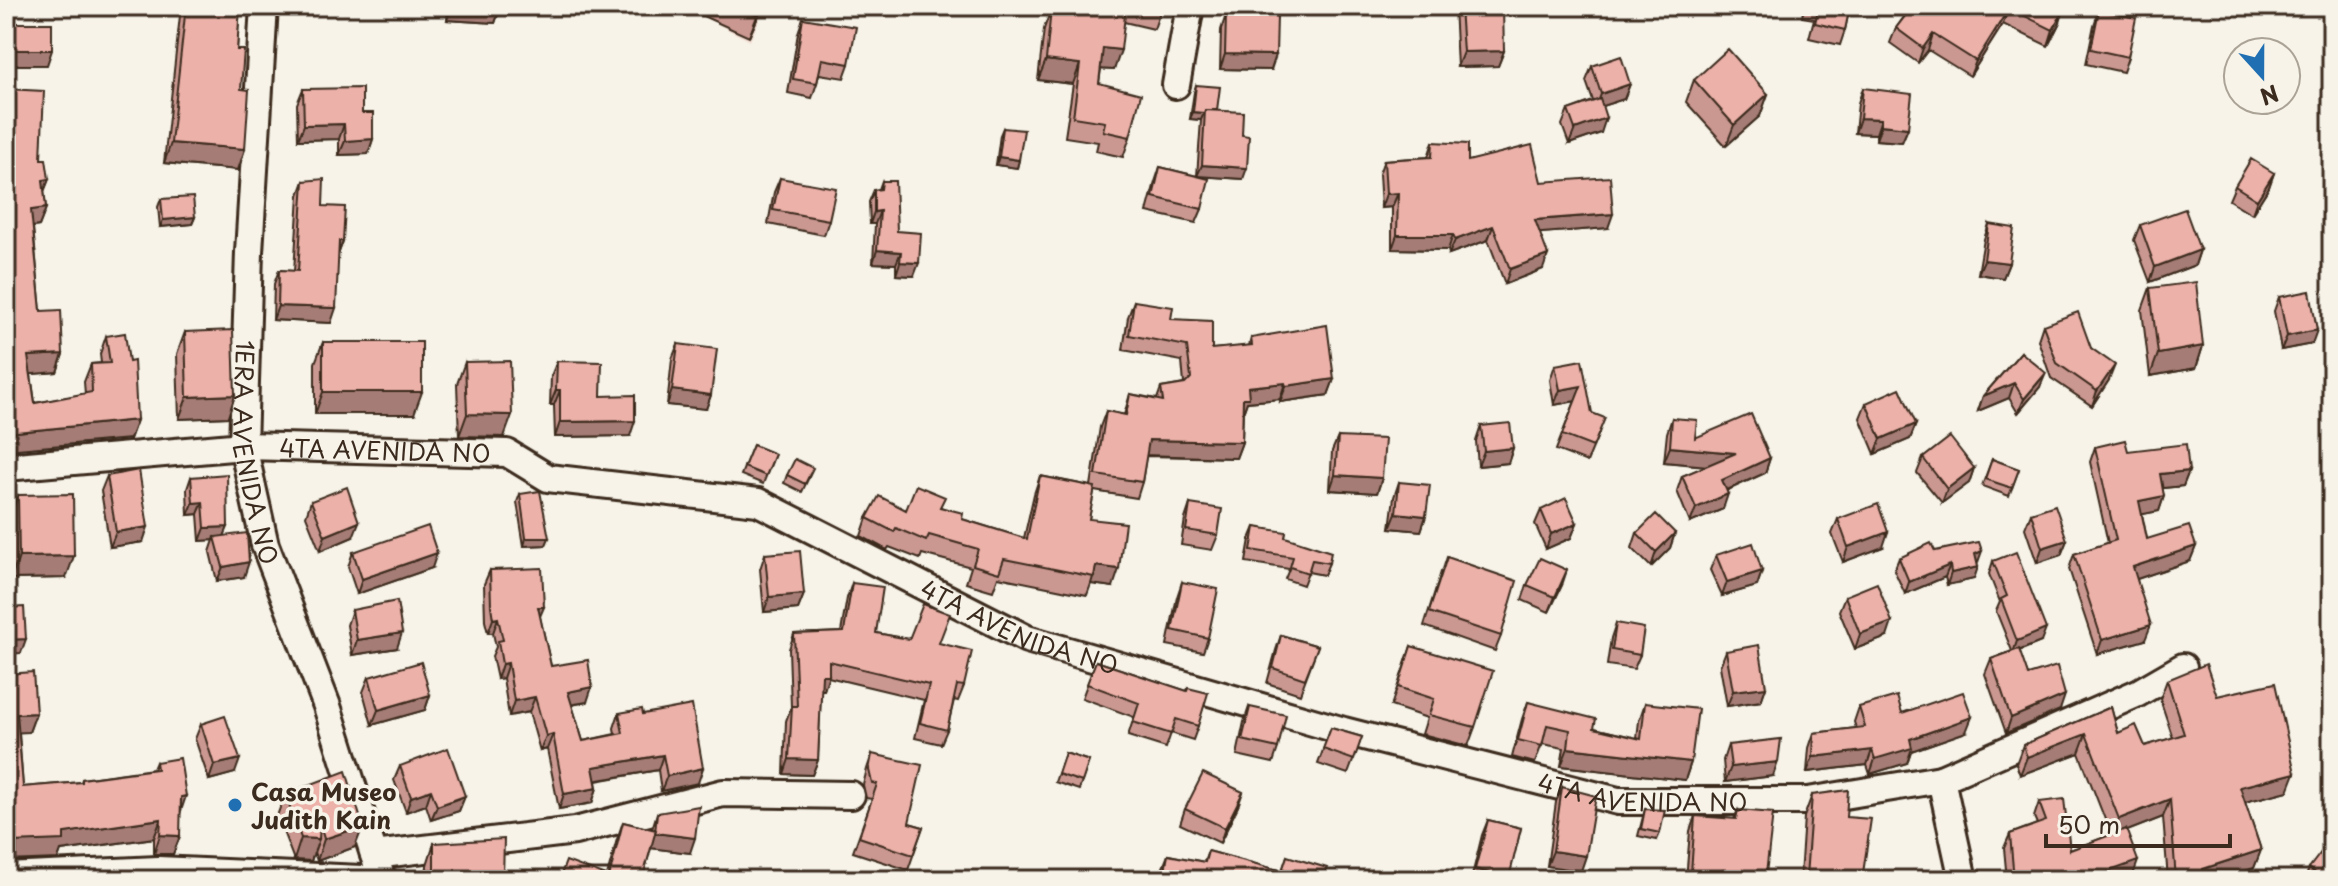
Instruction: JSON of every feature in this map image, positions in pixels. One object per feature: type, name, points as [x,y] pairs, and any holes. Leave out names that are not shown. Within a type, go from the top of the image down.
[{"type":"street","name":"1ERA AVENIDA NO","points":[[264,6],[249,252],[243,446],[265,545],[327,706],[380,873]]},
{"type":"street","points":[[1176,85],[1190,6]]},
{"type":"street","name":"4TA AVENIDA NO","points":[[6,467],[243,446],[507,453],[548,478],[758,502],[1027,639],[1344,731],[1618,801],[1808,801],[1941,779],[2138,693],[2183,667]]},
{"type":"street","points":[[1941,779],[1963,880]]},
{"type":"street","points":[[6,877],[158,870],[380,873],[575,831],[723,793],[851,795]]},
{"type":"shaded area","points":[[682,6],[766,6],[750,41]]},
{"type":"building","points":[[186,6],[240,6],[237,50],[244,50],[241,89],[249,90],[245,149],[171,143]]},
{"type":"building","points":[[736,6],[761,6],[757,16]]},
{"type":"building","points":[[1082,6],[1126,6],[1121,50],[1103,48],[1099,83],[1141,94],[1130,137],[1103,131],[1105,122],[1073,117],[1080,64],[1046,60],[1051,9],[1081,12]]},
{"type":"building","points":[[1460,6],[1503,9],[1504,51],[1463,52]]},
{"type":"building","points":[[1819,6],[1850,6],[1845,30],[1815,23]]},
{"type":"building","points":[[1913,6],[2065,7],[2053,30],[2009,8],[1976,61],[1933,34],[1923,48],[1896,28]]},
{"type":"building","points":[[2099,10],[2136,18],[2128,57],[2091,49]]},
{"type":"building","points":[[1226,15],[1277,16],[1276,55],[1225,54]]},
{"type":"building","points":[[803,18],[856,27],[849,64],[822,59],[817,83],[793,79]]},
{"type":"building","points":[[6,23],[52,23],[52,50],[6,50]]},
{"type":"building","points":[[1728,49],[1768,94],[1734,125],[1694,80]]},
{"type":"building","points":[[1621,56],[1630,84],[1601,94],[1592,66]]},
{"type":"building","points":[[1196,85],[1220,87],[1217,110],[1193,112]]},
{"type":"building","points":[[362,88],[362,113],[373,113],[373,139],[345,141],[344,124],[304,125],[303,89]]},
{"type":"building","points":[[1863,88],[1912,94],[1908,128],[1881,125],[1881,119],[1860,118]]},
{"type":"building","points":[[6,89],[44,91],[41,159],[46,159],[49,179],[43,180],[46,208],[31,210],[41,311],[61,310],[63,354],[28,356],[35,403],[92,392],[91,364],[110,363],[106,336],[125,333],[129,362],[134,361],[137,420],[6,433],[6,193],[10,193],[6,159]]},
{"type":"building","points":[[1600,99],[1606,118],[1575,129],[1568,110]]},
{"type":"building","points":[[1205,110],[1243,112],[1242,135],[1249,136],[1247,168],[1202,165]]},
{"type":"building","points":[[1003,128],[1024,130],[1019,160],[999,157]]},
{"type":"building","points":[[1433,142],[1468,144],[1468,161],[1532,145],[1541,182],[1610,177],[1613,214],[1535,220],[1548,255],[1510,269],[1493,226],[1455,240],[1453,235],[1397,235],[1398,193],[1386,194],[1384,160],[1432,157]]},
{"type":"building","points":[[2251,159],[2274,173],[2257,200],[2235,186]]},
{"type":"building","points":[[1160,167],[1209,179],[1202,209],[1153,197]]},
{"type":"building","points":[[780,178],[836,188],[829,220],[773,210]]},
{"type":"building","points":[[324,179],[323,206],[345,207],[343,241],[339,241],[336,308],[278,306],[279,270],[298,271],[304,181]]},
{"type":"building","points":[[882,181],[895,181],[897,231],[921,233],[919,263],[900,262],[901,252],[877,250],[880,211],[874,212],[874,190],[881,189]]},
{"type":"building","points":[[193,197],[195,217],[163,220],[161,199]]},
{"type":"building","points":[[2185,209],[2200,250],[2155,267],[2140,225]]},
{"type":"building","points":[[1989,224],[2014,228],[2009,263],[1984,260]]},
{"type":"building","points":[[2196,282],[2203,346],[2158,354],[2150,288]]},
{"type":"building","points":[[2310,291],[2317,330],[2287,336],[2279,297]]},
{"type":"building","points":[[1134,301],[1173,307],[1171,319],[1212,321],[1212,349],[1252,345],[1251,338],[1327,325],[1334,379],[1286,386],[1285,383],[1248,387],[1249,398],[1243,398],[1242,442],[1149,440],[1142,482],[1096,475],[1106,411],[1126,415],[1130,394],[1163,401],[1161,388],[1185,384],[1191,378],[1187,346],[1129,335]]},
{"type":"building","points":[[2078,312],[2091,348],[2115,365],[2097,391],[2057,363],[2043,325]]},
{"type":"building","points":[[233,330],[235,395],[187,397],[185,332]]},
{"type":"building","points":[[323,342],[422,342],[422,392],[323,392]]},
{"type":"building","points":[[678,344],[717,349],[711,395],[672,390]]},
{"type":"building","points":[[2021,352],[2046,373],[2024,399],[2014,383],[1983,396]]},
{"type":"building","points":[[1582,360],[1592,413],[1605,418],[1593,447],[1562,435],[1581,386],[1560,390],[1555,365]]},
{"type":"building","points":[[510,361],[512,415],[467,414],[465,362]]},
{"type":"building","points":[[557,361],[602,362],[601,396],[635,395],[635,421],[560,422],[560,390],[556,390]]},
{"type":"building","points":[[1900,388],[1916,424],[1881,439],[1866,403]]},
{"type":"building","points":[[1751,414],[1770,458],[1722,480],[1728,494],[1696,508],[1682,476],[1736,453],[1670,447],[1672,418],[1697,420],[1695,438]]},
{"type":"building","points":[[1510,423],[1513,448],[1484,451],[1481,426]]},
{"type":"building","points":[[1338,437],[1385,439],[1382,478],[1335,475]]},
{"type":"building","points":[[1950,437],[1974,468],[1947,489],[1923,458]]},
{"type":"building","points":[[2125,440],[2128,451],[2186,444],[2189,471],[2160,474],[2164,496],[2139,501],[2147,539],[2189,526],[2196,546],[2133,567],[2151,625],[2102,640],[2074,554],[2116,540],[2095,447]]},
{"type":"building","points":[[753,445],[775,454],[766,476],[744,467]]},
{"type":"building","points":[[795,459],[813,468],[805,484],[787,475]]},
{"type":"building","points":[[1992,459],[2019,469],[2012,488],[1985,479]]},
{"type":"building","points":[[139,470],[148,527],[116,532],[107,476]]},
{"type":"building","points":[[227,474],[228,527],[205,528],[203,502],[193,503],[191,477]]},
{"type":"building","points":[[1040,476],[1095,487],[1089,519],[1125,523],[1119,569],[1096,566],[1094,577],[1004,559],[999,573],[973,565],[978,549],[929,535],[926,541],[896,528],[894,532],[867,518],[879,496],[906,510],[916,485],[945,497],[940,507],[963,513],[962,519],[1027,539]]},
{"type":"building","points":[[1399,482],[1430,485],[1426,516],[1396,513]]},
{"type":"building","points":[[347,487],[359,522],[325,536],[311,501]]},
{"type":"building","points":[[540,491],[549,538],[526,538],[520,494]]},
{"type":"building","points":[[73,494],[74,556],[19,557],[18,495]]},
{"type":"building","points":[[1566,498],[1577,523],[1551,534],[1541,510]]},
{"type":"building","points":[[1190,504],[1222,509],[1218,535],[1186,530]]},
{"type":"building","points":[[1878,504],[1888,532],[1848,547],[1838,519]]},
{"type":"building","points":[[2055,505],[2067,540],[2042,548],[2031,513]]},
{"type":"building","points":[[1656,514],[1675,533],[1656,552],[1637,533]]},
{"type":"building","points":[[428,526],[437,553],[362,579],[353,552]]},
{"type":"building","points":[[1255,527],[1286,532],[1285,537],[1331,552],[1329,563],[1312,560],[1308,573],[1290,567],[1293,557],[1251,550]]},
{"type":"building","points":[[247,533],[249,562],[223,567],[215,537]]},
{"type":"building","points":[[1979,542],[1982,551],[1975,554],[1978,567],[1951,573],[1950,565],[1909,582],[1899,558],[1931,543],[1935,551]]},
{"type":"building","points":[[1753,543],[1762,571],[1727,582],[1716,555]]},
{"type":"building","points":[[800,551],[804,594],[769,597],[765,554]]},
{"type":"building","points":[[2016,552],[2046,629],[2017,641],[2001,599],[2007,596],[1993,561]]},
{"type":"building","points":[[1447,557],[1517,581],[1501,636],[1429,612]]},
{"type":"building","points":[[1540,558],[1567,570],[1555,597],[1527,585]]},
{"type":"building","points":[[542,568],[544,607],[538,607],[551,666],[588,660],[592,687],[568,692],[583,741],[623,733],[619,713],[642,709],[643,714],[692,705],[703,768],[667,776],[663,755],[593,767],[597,788],[564,794],[553,734],[546,736],[535,697],[514,701],[508,663],[502,664],[498,641],[503,640],[498,618],[493,619],[491,606],[490,570]]},
{"type":"building","points":[[1182,582],[1218,589],[1208,638],[1172,630]]},
{"type":"building","points":[[852,583],[883,587],[876,633],[909,639],[923,604],[950,614],[939,643],[972,651],[964,686],[957,685],[947,730],[920,723],[929,685],[829,661],[829,675],[822,675],[818,760],[789,759],[792,706],[797,706],[794,634],[844,632]]},
{"type":"building","points":[[1877,583],[1892,622],[1860,634],[1845,596]]},
{"type":"building","points":[[397,601],[402,633],[357,640],[352,610]]},
{"type":"building","points":[[24,607],[26,639],[6,640],[6,608]]},
{"type":"building","points":[[1616,623],[1644,628],[1640,655],[1612,650]]},
{"type":"building","points":[[1281,635],[1318,646],[1305,679],[1273,668]]},
{"type":"building","points":[[1759,645],[1766,687],[1733,691],[1726,651]]},
{"type":"building","points":[[1411,646],[1493,671],[1475,727],[1429,715],[1434,699],[1398,687]]},
{"type":"building","points":[[2019,649],[2028,675],[2057,666],[2065,695],[2011,718],[1991,659]]},
{"type":"building","points":[[1096,661],[1187,691],[1188,688],[1208,693],[1198,726],[1176,719],[1171,734],[1133,722],[1139,703],[1087,684]]},
{"type":"building","points":[[421,662],[430,695],[378,710],[369,677]]},
{"type":"building","points":[[2206,664],[2217,696],[2275,683],[2295,773],[2240,787],[2261,850],[2203,869],[2205,880],[2176,880],[2170,799],[2119,819],[2086,734],[2027,757],[2023,745],[2111,707],[2118,733],[2136,725],[2145,746],[2184,734],[2167,680]]},
{"type":"building","points":[[33,672],[36,713],[17,714],[23,787],[82,782],[82,779],[157,769],[156,762],[180,758],[186,796],[181,797],[180,836],[160,835],[161,819],[64,833],[64,840],[12,842],[6,845],[6,674]]},
{"type":"building","points":[[1963,692],[1972,717],[1910,739],[1912,748],[1875,759],[1872,750],[1813,757],[1814,733],[1865,727],[1859,707],[1897,696],[1902,713]]},
{"type":"building","points":[[1528,702],[1596,719],[1594,728],[1641,739],[1645,703],[1698,709],[1691,762],[1568,748],[1570,730],[1547,725],[1542,746],[1518,740]]},
{"type":"building","points":[[1250,707],[1286,715],[1278,748],[1242,740]]},
{"type":"building","points":[[225,716],[240,759],[214,765],[201,724]]},
{"type":"building","points":[[1331,728],[1362,737],[1354,760],[1323,749]]},
{"type":"building","points":[[1781,739],[1778,762],[1731,767],[1728,745]]},
{"type":"building","points":[[448,748],[465,796],[437,806],[431,790],[411,797],[400,766]]},
{"type":"building","points":[[1065,753],[1089,761],[1082,782],[1058,774]]},
{"type":"building","points":[[872,754],[922,765],[909,823],[923,827],[913,855],[859,837],[877,784],[872,783],[869,770]]},
{"type":"building","points":[[346,771],[363,826],[324,839],[320,824],[319,839],[301,838],[285,794]]},
{"type":"building","points":[[1203,773],[1243,792],[1225,828],[1185,809]]},
{"type":"building","points":[[1562,787],[1596,796],[1586,856],[1553,851]]},
{"type":"building","points":[[1848,790],[1846,817],[1871,819],[1862,880],[1791,880],[1792,874],[1806,877],[1812,795]]},
{"type":"building","points":[[2064,799],[2070,850],[2126,829],[2138,861],[2102,874],[2014,880],[2010,834],[2046,821],[2039,802]]},
{"type":"building","points":[[699,806],[695,838],[655,833],[657,813]]},
{"type":"building","points":[[1645,809],[1665,810],[1660,833],[1641,829]]},
{"type":"building","points":[[1738,810],[1773,813],[1766,874],[1723,870],[1722,875],[1691,873],[1695,816],[1736,819]]},
{"type":"building","points":[[1488,820],[1521,828],[1509,878],[1475,869]]},
{"type":"building","points":[[623,822],[656,830],[642,880],[559,880],[566,861],[609,877]]},
{"type":"building","points":[[2332,838],[2332,880],[2325,880],[2309,868]]},
{"type":"building","points":[[504,839],[503,878],[434,878],[434,843]]},
{"type":"building","points":[[1208,851],[1282,871],[1287,856],[1327,868],[1323,880],[1163,880],[1168,855],[1205,862]]},
{"type":"building","points":[[1364,874],[1391,878],[1391,880],[1363,880]]},
{"type":"building","points":[[172,876],[173,880],[135,880],[135,878]]},
{"type":"place","name":"Casa Museo Judith Kain","points":[[235,805]]}]
